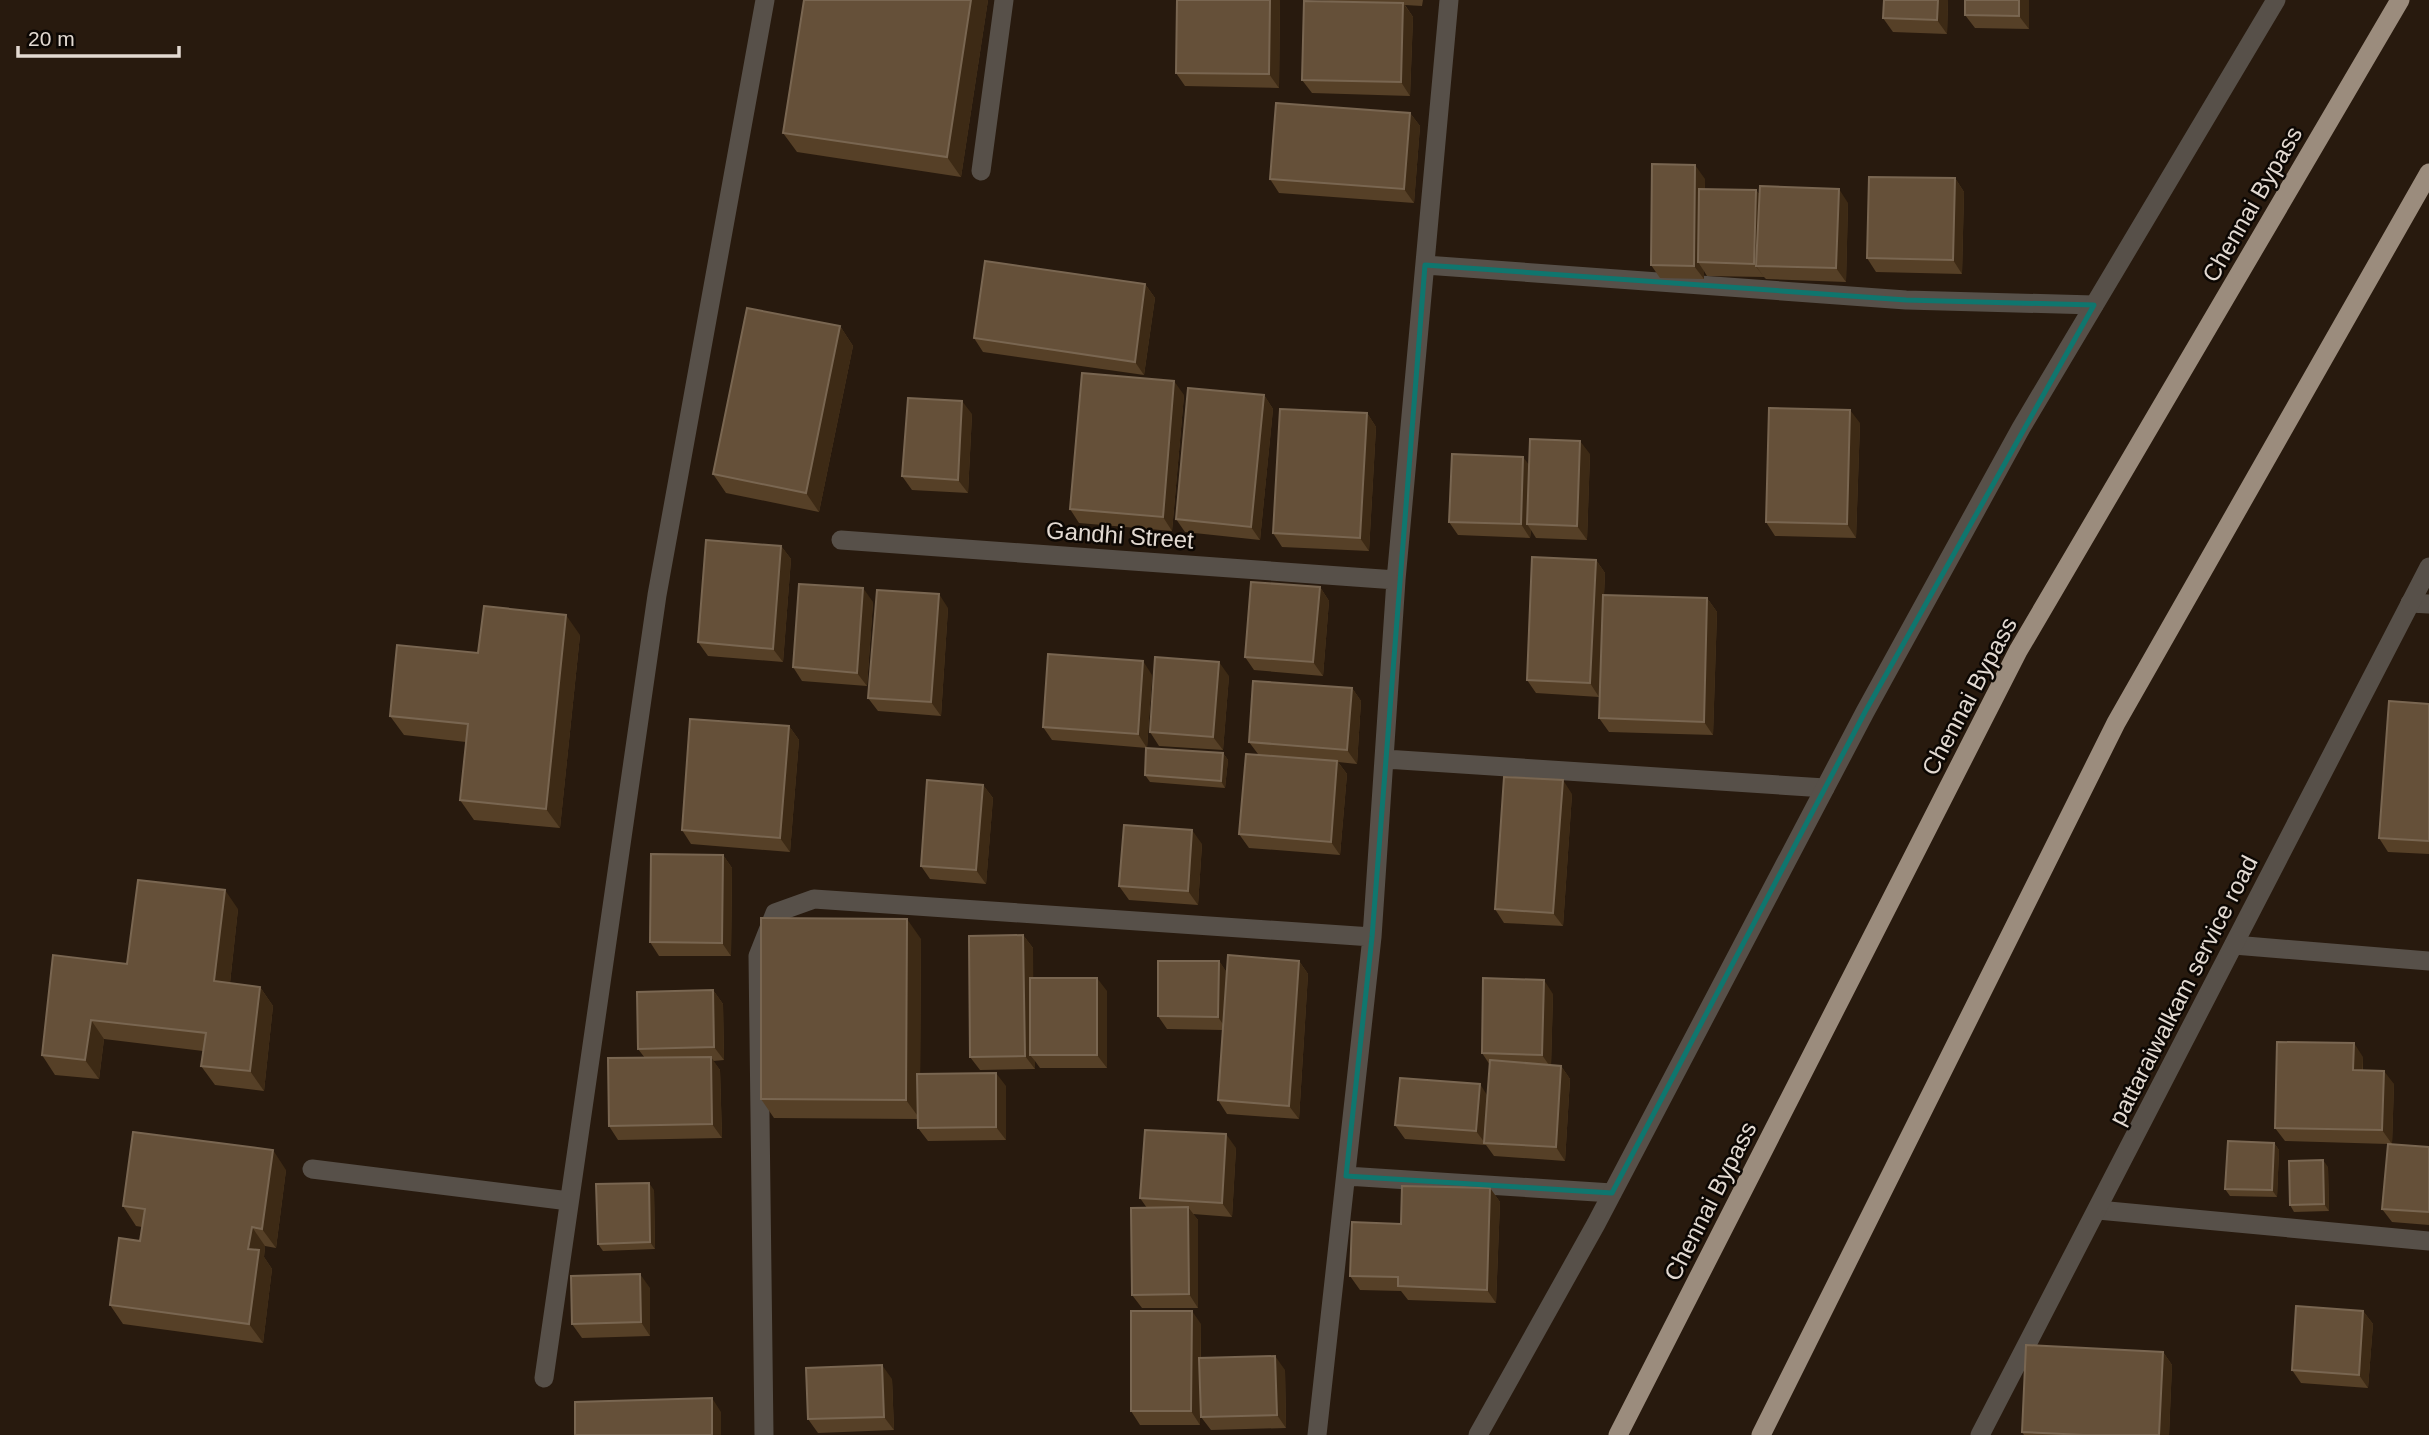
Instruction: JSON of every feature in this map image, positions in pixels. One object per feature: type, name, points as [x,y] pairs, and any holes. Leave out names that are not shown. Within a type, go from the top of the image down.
[{"type":"highway","name":"Chennai Bypass","points":[[1618,1435],[2018,651],[2400,0]]},
{"type":"highway","points":[[1761,1435],[2116,723],[2429,173]]},
{"type":"street","points":[[544,1378],[657,595],[765,0]]},
{"type":"street","points":[[981,171],[1004,0]]},
{"type":"street","points":[[1317,1435],[1372,937],[1396,580],[1449,0]]},
{"type":"street","points":[[1478,1435],[1612,1193],[1825,788],[2021,428],[2276,0]]},
{"type":"street","points":[[1425,265],[1906,300],[2094,305]]},
{"type":"street","name":"Gandhi Street","points":[[841,540],[1396,580]]},
{"type":"street","name":"pattaraiwalkam service road","points":[[1980,1435],[2234,945],[2420,603],[2429,567]]},
{"type":"street","points":[[1385,759],[1825,788]]},
{"type":"street","points":[[764,1435],[758,956],[775,913],[814,899],[1372,937]]},
{"type":"street","points":[[2234,945],[2429,961]]},
{"type":"street","points":[[312,1169],[569,1201]]},
{"type":"street","points":[[1346,1176],[1612,1193]]},
{"type":"street","points":[[2098,1210],[2429,1241]]},
{"type":"highlighted area","points":[[1425,265],[1906,300],[2094,305],[1865,712],[1612,1193],[1346,1176],[1372,937]]},
{"type":"building","points":[[804,0],[971,0],[947,157],[783,133]]},
{"type":"building","points":[[1177,0],[1270,0],[1269,74],[1176,73]]},
{"type":"building","points":[[1884,0],[1938,0],[1937,20],[1883,18]]},
{"type":"building","points":[[1965,0],[2019,0],[2019,16],[1965,15]]},
{"type":"building","points":[[1304,1],[1403,3],[1401,82],[1302,80]]},
{"type":"building","points":[[1276,103],[1410,113],[1404,189],[1270,179]]},
{"type":"building","points":[[1652,164],[1695,165],[1694,266],[1651,265]]},
{"type":"building","points":[[1869,177],[1955,178],[1953,260],[1867,258]]},
{"type":"building","points":[[1760,186],[1839,189],[1836,268],[1756,266]]},
{"type":"building","points":[[1699,189],[1756,190],[1754,264],[1698,262]]},
{"type":"building","points":[[985,261],[1145,284],[1135,362],[974,338]]},
{"type":"building","points":[[747,308],[840,326],[806,493],[713,474]]},
{"type":"building","points":[[1082,373],[1174,381],[1163,517],[1070,509]]},
{"type":"building","points":[[1188,388],[1264,395],[1251,527],[1176,519]]},
{"type":"building","points":[[908,398],[962,401],[958,480],[902,476]]},
{"type":"building","points":[[1769,408],[1850,410],[1847,524],[1766,522]]},
{"type":"building","points":[[1280,409],[1367,413],[1360,538],[1273,533]]},
{"type":"building","points":[[1530,439],[1580,441],[1577,526],[1527,524]]},
{"type":"building","points":[[1452,454],[1523,457],[1521,524],[1449,522]]},
{"type":"building","points":[[706,540],[781,546],[773,649],[698,642]]},
{"type":"building","points":[[1532,557],[1596,560],[1590,683],[1527,680]]},
{"type":"building","points":[[1251,582],[1320,587],[1313,662],[1245,657]]},
{"type":"building","points":[[799,584],[863,588],[857,673],[793,667]]},
{"type":"building","points":[[877,590],[939,594],[931,702],[868,698]]},
{"type":"building","points":[[1603,595],[1707,598],[1704,722],[1599,718]]},
{"type":"building","points":[[484,606],[566,615],[546,809],[460,800],[468,724],[390,716],[397,645],[478,653]]},
{"type":"building","points":[[1048,654],[1143,661],[1138,734],[1043,727]]},
{"type":"building","points":[[1155,657],[1219,662],[1213,737],[1150,732]]},
{"type":"building","points":[[1253,681],[1352,688],[1347,750],[1249,742]]},
{"type":"building","points":[[2389,701],[2429,704],[2429,841],[2379,838]]},
{"type":"building","points":[[690,719],[789,726],[780,838],[682,830]]},
{"type":"building","points":[[1146,748],[1223,753],[1221,781],[1145,775]]},
{"type":"building","points":[[1246,754],[1337,761],[1331,842],[1239,834]]},
{"type":"building","points":[[1504,777],[1563,780],[1553,913],[1495,909]]},
{"type":"building","points":[[927,780],[983,785],[976,870],[921,866]]},
{"type":"building","points":[[1124,825],[1192,830],[1188,891],[1119,886]]},
{"type":"building","points":[[651,854],[723,855],[722,943],[650,942]]},
{"type":"building","points":[[138,880],[225,890],[214,981],[260,987],[250,1071],[201,1066],[206,1033],[91,1020],[85,1060],[42,1055],[53,955],[127,964]]},
{"type":"building","points":[[761,918],[907,919],[906,1100],[761,1099]]},
{"type":"building","points":[[1023,935],[1025,1056],[970,1057],[969,936]]},
{"type":"building","points":[[1228,955],[1299,961],[1289,1106],[1218,1100]]},
{"type":"building","points":[[1158,961],[1219,961],[1218,1017],[1158,1016]]},
{"type":"building","points":[[1030,978],[1097,978],[1097,1055],[1030,1055]]},
{"type":"building","points":[[1483,978],[1544,980],[1542,1055],[1482,1053]]},
{"type":"building","points":[[713,990],[714,1047],[638,1049],[637,992]]},
{"type":"building","points":[[2277,1042],[2354,1043],[2353,1070],[2384,1071],[2382,1130],[2275,1128]]},
{"type":"building","points":[[711,1057],[712,1124],[609,1126],[608,1058]]},
{"type":"building","points":[[1490,1060],[1561,1066],[1556,1147],[1484,1143]]},
{"type":"building","points":[[996,1073],[996,1127],[918,1128],[917,1074]]},
{"type":"building","points":[[1400,1078],[1480,1084],[1476,1131],[1395,1125]]},
{"type":"building","points":[[1145,1130],[1226,1134],[1222,1203],[1140,1198]]},
{"type":"building","points":[[133,1132],[273,1150],[262,1229],[252,1227],[248,1249],[259,1250],[249,1324],[110,1305],[119,1238],[140,1241],[145,1209],[123,1206]]},
{"type":"building","points":[[2228,1141],[2274,1143],[2272,1190],[2225,1189]]},
{"type":"building","points":[[2388,1144],[2429,1147],[2429,1212],[2382,1209]]},
{"type":"building","points":[[2323,1160],[2324,1204],[2290,1205],[2289,1161]]},
{"type":"building","points":[[649,1183],[650,1242],[598,1244],[596,1184]]},
{"type":"building","points":[[1402,1186],[1490,1188],[1487,1290],[1398,1286],[1398,1277],[1350,1276],[1352,1222],[1401,1224]]},
{"type":"building","points":[[1188,1207],[1189,1294],[1132,1295],[1131,1208]]},
{"type":"building","points":[[640,1274],[641,1322],[572,1324],[571,1276]]},
{"type":"building","points":[[2296,1306],[2363,1311],[2359,1375],[2292,1370]]},
{"type":"building","points":[[1131,1311],[1192,1311],[1191,1411],[1131,1411]]},
{"type":"building","points":[[2026,1345],[2163,1352],[2159,1435],[2022,1432]]},
{"type":"building","points":[[1275,1356],[1277,1415],[1201,1417],[1199,1358]]},
{"type":"building","points":[[882,1365],[884,1417],[808,1419],[806,1368]]},
{"type":"building","points":[[712,1398],[712,1435],[575,1435],[575,1402]]}]
